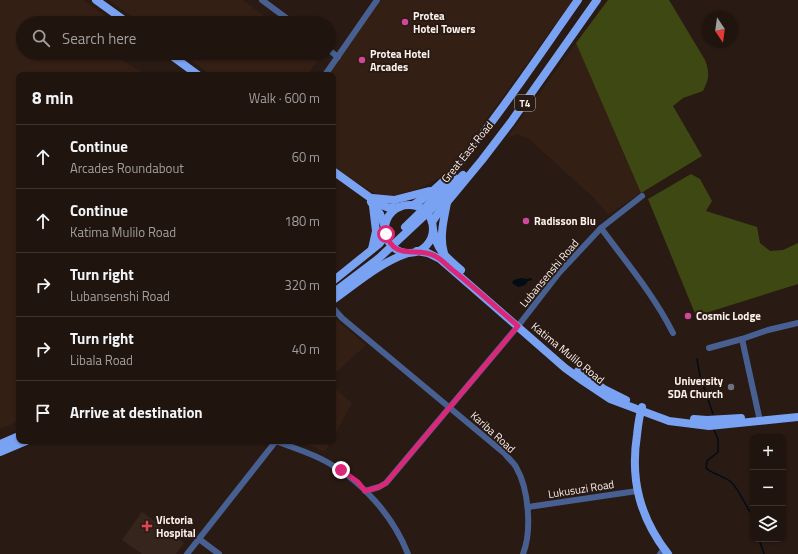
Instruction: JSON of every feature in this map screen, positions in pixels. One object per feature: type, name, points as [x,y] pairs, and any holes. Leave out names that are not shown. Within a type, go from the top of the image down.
[{"type":"main road","points":[[96,0],[118,16]]},
{"type":"main road","name":"Great East Road","points":[[433,226],[439,197],[457,167],[514,93],[578,0]]},
{"type":"main road","name":"Great East Road","points":[[439,197],[515,100],[583,0]]},
{"type":"main road","name":"Great East Road","points":[[413,205],[423,199],[439,197],[479,156],[519,103],[592,0]]},
{"type":"main road","name":"Great East Road","points":[[336,290],[482,160],[519,112],[597,0]]},
{"type":"main road","points":[[178,60],[194,72]]},
{"type":"main road","points":[[336,173],[372,200],[380,214],[387,238],[392,245],[402,252],[414,252]]},
{"type":"main road","points":[[336,178],[372,200],[389,208],[413,205],[425,211],[433,226],[430,241],[424,247],[414,252],[396,257],[380,266],[336,298]]},
{"type":"main road","points":[[372,200],[394,200],[419,195],[439,197],[445,256]]},
{"type":"main road","points":[[372,200],[375,214],[375,254]]},
{"type":"main road","points":[[385,228],[390,214],[401,206]]},
{"type":"main road","name":"Katima Mulilo Road","points":[[433,226],[438,247],[445,256],[582,381],[610,399],[641,408],[669,421],[709,426],[798,412]]},
{"type":"main road","name":"Great East Road","points":[[336,285],[375,254],[383,239],[385,228]]},
{"type":"main road","name":"Katima Mulilo Road","points":[[414,252],[428,253],[440,259],[520,324]]},
{"type":"main road","name":"Great East Road","points":[[336,278],[375,254]]},
{"type":"main road","points":[[641,408],[634,460],[637,491],[648,523],[664,552]]},
{"type":"main road","name":"Katima Mulilo Road","points":[[760,419],[798,417]]},
{"type":"main road","points":[[0,444],[16,437]]},
{"type":"main road","points":[[0,452],[19,444]]},
{"type":"street","points":[[262,0],[284,16]]},
{"type":"street","points":[[336,60],[377,0]]},
{"type":"street","points":[[327,72],[336,60]]},
{"type":"street","name":"Lubansenshi Road","points":[[365,491],[379,487],[386,483],[520,324],[559,273],[601,228],[642,196]]},
{"type":"street","points":[[601,228],[667,321],[673,333]]},
{"type":"street","name":"Kariba Road","points":[[336,311],[342,318],[504,453],[516,468],[528,507],[528,531],[523,554]]},
{"type":"street","points":[[710,348],[768,330],[798,323]]},
{"type":"street","points":[[742,339],[760,419]]},
{"type":"street","points":[[187,554],[274,444]]},
{"type":"street","points":[[284,444],[326,461],[358,482],[392,523],[403,541],[408,554]]},
{"type":"street","name":"Lukusuzi Road","points":[[528,507],[637,491]]},
{"type":"street","points":[[199,539],[219,554]]},
{"type":"shaded area","points":[[0,0],[83,0],[105,16],[16,16],[16,60],[122,60],[142,72],[16,72],[16,422],[0,429]]},
{"type":"shaded area","points":[[109,0],[243,0],[265,16],[131,16]]},
{"type":"shaded area","points":[[381,0],[573,0],[463,152],[449,169],[429,184],[415,190],[392,196],[379,195],[336,170],[336,72],[330,72]]},
{"type":"shaded area","points":[[576,43],[641,193],[608,215],[594,198],[529,139],[517,134],[506,139]]},
{"type":"shaded area","points":[[191,60],[318,60],[309,72],[207,72]]},
{"type":"shaded area","points":[[531,278],[532,280],[528,281],[525,285],[518,287],[512,283],[514,280]]},
{"type":"shaded area","points":[[336,320],[366,345],[336,372]]},
{"type":"shaded area","points":[[336,390],[352,403],[336,432]]},
{"type":"shaded area","points":[[307,444],[329,444],[325,452]]},
{"type":"shaded area","name":"Victoria Hospital","points":[[142,512],[184,543],[176,554],[142,554],[122,540]]},
{"type":"green space","points":[[608,0],[669,0],[705,60],[708,69],[708,79],[703,91],[683,98],[673,106],[702,156],[641,193],[576,43]]},
{"type":"green space","points":[[691,174],[700,179],[712,201],[706,211],[757,227],[760,243],[770,251],[783,250],[798,243],[798,284],[696,316],[648,199]]},
{"type":"waterway","points":[[697,359],[700,376],[713,414]]},
{"type":"waterway","points":[[714,430],[718,439],[718,452],[707,461],[706,468],[731,482],[750,512]]},
{"type":"waterway","points":[[760,542],[764,554]]},
{"type":"place","name":"Protea Hotel Towers","points":[[405,22]]},
{"type":"place","name":"Protea Hotel Arcades","points":[[362,60]]},
{"type":"place","name":"Radisson Blu","points":[[526,221]]},
{"type":"place","name":"Cosmic Lodge","points":[[688,316]]},
{"type":"place","name":"University SDA Church","points":[[731,387]]},
{"type":"place","name":"Victoria Hospital","points":[[147,526]]},
{"type":"route","points":[[341,470],[358,482],[365,491],[379,487],[386,483],[518,326],[440,259],[428,253],[417,251],[402,252],[389,242],[386,234]]}]
